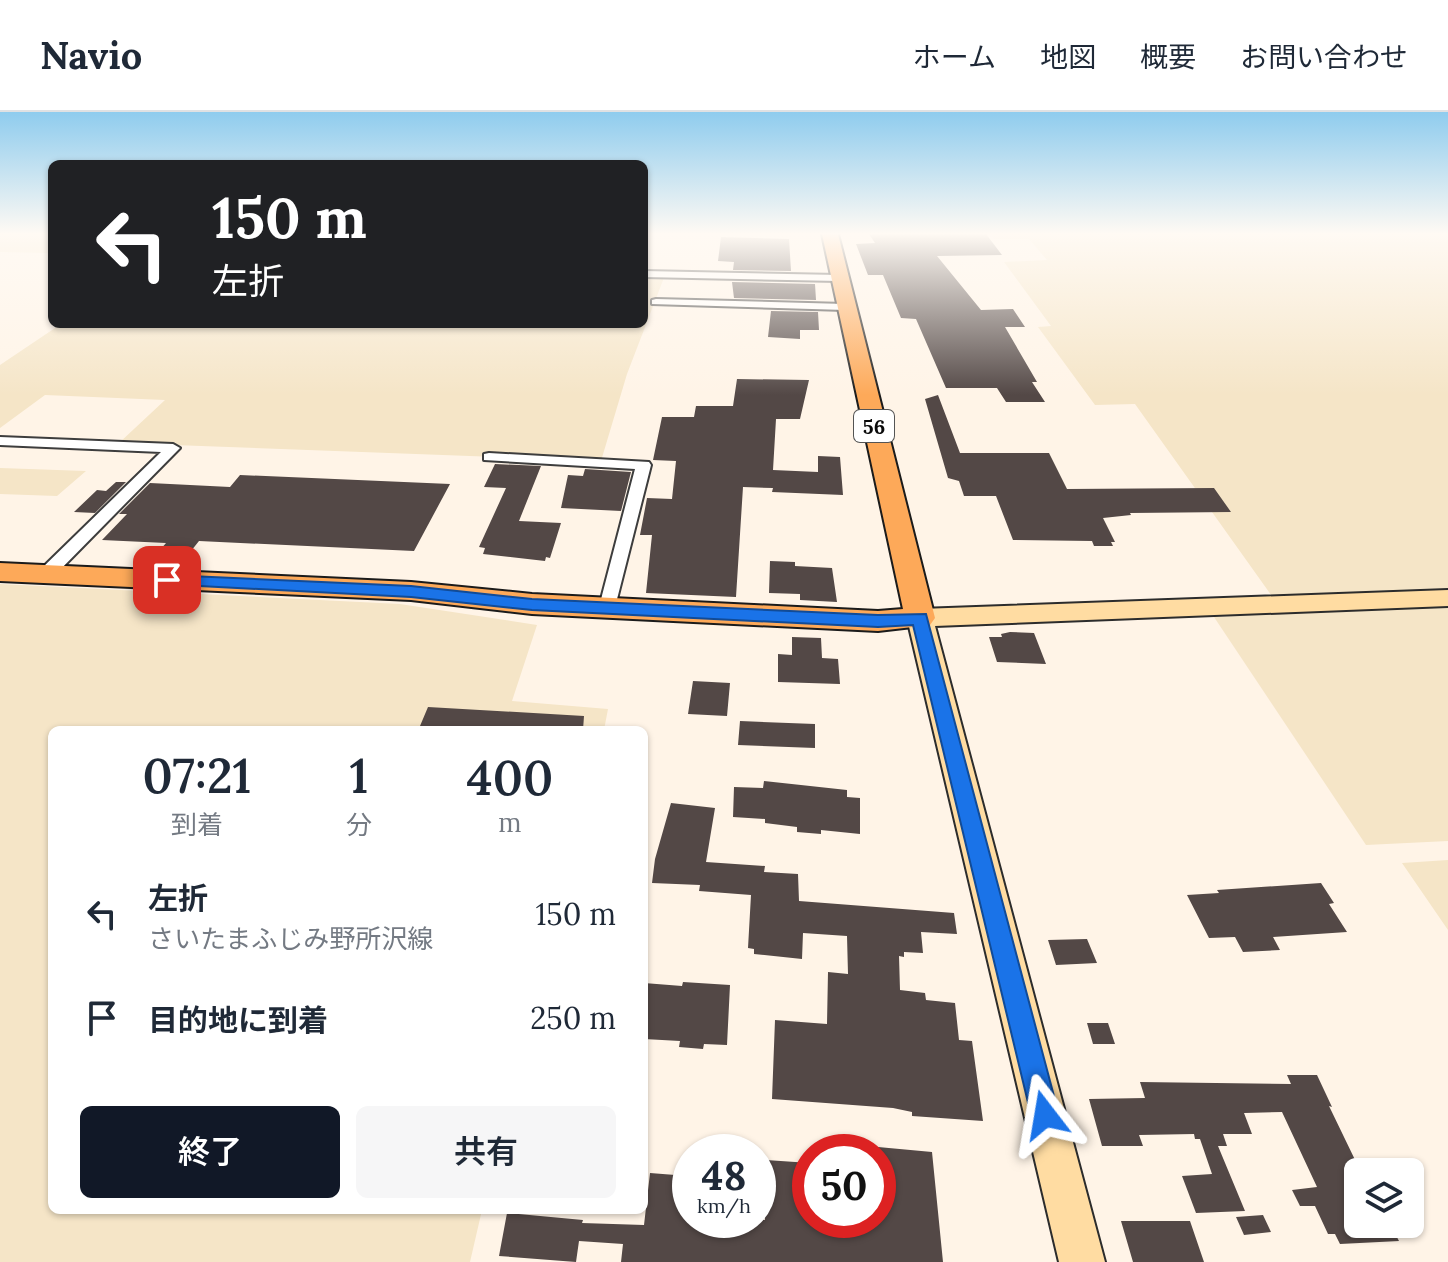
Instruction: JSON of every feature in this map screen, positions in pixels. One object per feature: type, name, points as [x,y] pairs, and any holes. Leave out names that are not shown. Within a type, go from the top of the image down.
[{"type":"main road","name":"56","points":[[841,288],[920,618]]},
{"type":"main road","points":[[0,572],[411,591],[532,604],[878,621],[920,618]]},
{"type":"street","points":[[656,302],[845,307]]},
{"type":"street","points":[[0,441],[173,448],[46,574]]},
{"type":"street","points":[[489,457],[644,465],[608,607]]},
{"type":"street","points":[[1082,1262],[920,618],[1448,598]]},
{"type":"shaded area","points":[[648,288],[660,288],[648,319]]},
{"type":"shaded area","points":[[1023,288],[1448,288],[1448,841],[1366,845],[1214,617],[1284,613],[1135,404],[1095,405],[1038,327],[1051,326]]},
{"type":"shaded area","points":[[55,328],[645,328],[627,374],[601,461],[119,443],[165,400],[45,395],[0,428],[0,365]]},
{"type":"shaded area","points":[[0,468],[86,471],[57,496],[0,494]]},
{"type":"shaded area","points":[[0,584],[400,604],[537,625],[512,701],[608,709],[605,726],[48,726],[48,1214],[481,1214],[470,1262],[0,1262]]},
{"type":"shaded area","points":[[1448,860],[1448,930],[1402,863]]},
{"type":"building","points":[[733,288],[815,288],[816,300],[734,298]]},
{"type":"building","points":[[888,288],[963,288],[981,310],[1013,309],[1025,327],[1005,327],[1045,402],[1006,402],[997,388],[946,388],[916,319],[901,318]]},
{"type":"building","points":[[771,311],[818,312],[819,330],[800,330],[800,339],[768,337]]},
{"type":"building","points":[[737,379],[809,380],[800,419],[776,419],[773,470],[818,472],[818,456],[840,457],[843,495],[772,492],[773,488],[743,487],[736,597],[646,593],[652,535],[640,535],[647,498],[672,499],[676,461],[653,460],[662,417],[694,417],[696,406],[733,406]]},
{"type":"building","points":[[938,395],[960,453],[1049,453],[1067,489],[1214,488],[1231,512],[1130,513],[1103,518],[1115,542],[1111,542],[1113,546],[1094,546],[1092,541],[1013,540],[996,496],[964,496],[959,481],[948,478],[925,399]]},
{"type":"building","points":[[495,464],[541,466],[519,521],[561,523],[550,558],[546,557],[545,561],[483,554],[485,548],[479,547],[506,488],[484,487]]},
{"type":"building","points":[[585,469],[631,472],[621,511],[561,508],[568,475],[583,476]]},
{"type":"building","points":[[240,475],[450,484],[414,551],[199,541],[191,551],[160,550],[166,543],[102,540],[127,514],[119,514],[150,483],[230,487]]},
{"type":"building","points":[[116,482],[126,482],[95,513],[74,512],[97,490],[106,491]]},
{"type":"building","points":[[770,561],[832,568],[837,602],[800,600],[800,594],[769,593]]},
{"type":"building","points":[[1034,633],[1046,664],[997,662],[989,637],[1002,637],[1001,634]]},
{"type":"building","points":[[792,637],[821,638],[822,658],[838,659],[840,684],[778,682],[778,654],[792,655]]},
{"type":"building","points":[[693,681],[730,683],[727,716],[688,714]]},
{"type":"building","points":[[428,707],[584,716],[583,726],[420,726]]},
{"type":"building","points":[[740,721],[815,724],[815,748],[738,745]]},
{"type":"building","points":[[764,781],[847,790],[847,797],[860,798],[860,834],[821,830],[821,834],[797,832],[797,827],[765,823],[765,819],[733,817],[734,787],[763,788]]},
{"type":"building","points":[[671,803],[715,808],[706,862],[765,866],[764,872],[798,874],[799,901],[954,913],[957,934],[921,932],[923,953],[904,952],[904,957],[899,956],[900,990],[925,993],[926,1000],[955,1003],[959,1040],[972,1041],[983,1121],[912,1116],[912,1112],[893,1108],[772,1099],[775,1020],[827,1024],[828,972],[848,974],[847,936],[803,933],[802,959],[754,954],[754,949],[748,948],[751,895],[699,891],[700,885],[652,883],[655,859]]},
{"type":"building","points":[[1321,883],[1334,903],[1329,904],[1347,932],[1273,937],[1280,950],[1243,952],[1235,937],[1209,938],[1187,895],[1219,893],[1217,890]]},
{"type":"building","points":[[1087,939],[1097,963],[1056,965],[1048,940]]},
{"type":"building","points":[[683,982],[730,985],[727,1045],[704,1044],[703,1049],[679,1047],[680,1041],[648,1039],[648,983],[682,986]]},
{"type":"building","points":[[1087,1023],[1108,1023],[1115,1044],[1093,1044]]},
{"type":"building","points":[[1287,1075],[1317,1075],[1354,1158],[1344,1158],[1344,1238],[1397,1238],[1399,1241],[1340,1244],[1335,1234],[1328,1234],[1315,1206],[1300,1206],[1292,1190],[1317,1187],[1282,1112],[1244,1113],[1252,1134],[1223,1134],[1227,1146],[1218,1146],[1245,1211],[1196,1213],[1182,1176],[1212,1174],[1200,1139],[1195,1139],[1194,1134],[1139,1135],[1143,1146],[1102,1146],[1089,1099],[1145,1098],[1140,1082],[1291,1084]]},
{"type":"building","points":[[896,1149],[932,1152],[943,1262],[621,1262],[623,1244],[579,1241],[576,1262],[499,1256],[507,1214],[583,1220],[582,1223],[644,1225],[645,1214],[648,1214],[650,1173],[672,1175],[672,1238],[776,1238],[776,1161],[792,1162],[792,1238],[896,1238]]},
{"type":"building","points":[[1263,1215],[1271,1232],[1244,1235],[1236,1217]]},
{"type":"building","points":[[1121,1221],[1190,1221],[1204,1262],[1133,1262]]},
{"type":"route","points":[[167,580],[411,591],[532,604],[878,621],[920,618],[1045,1115]]}]
